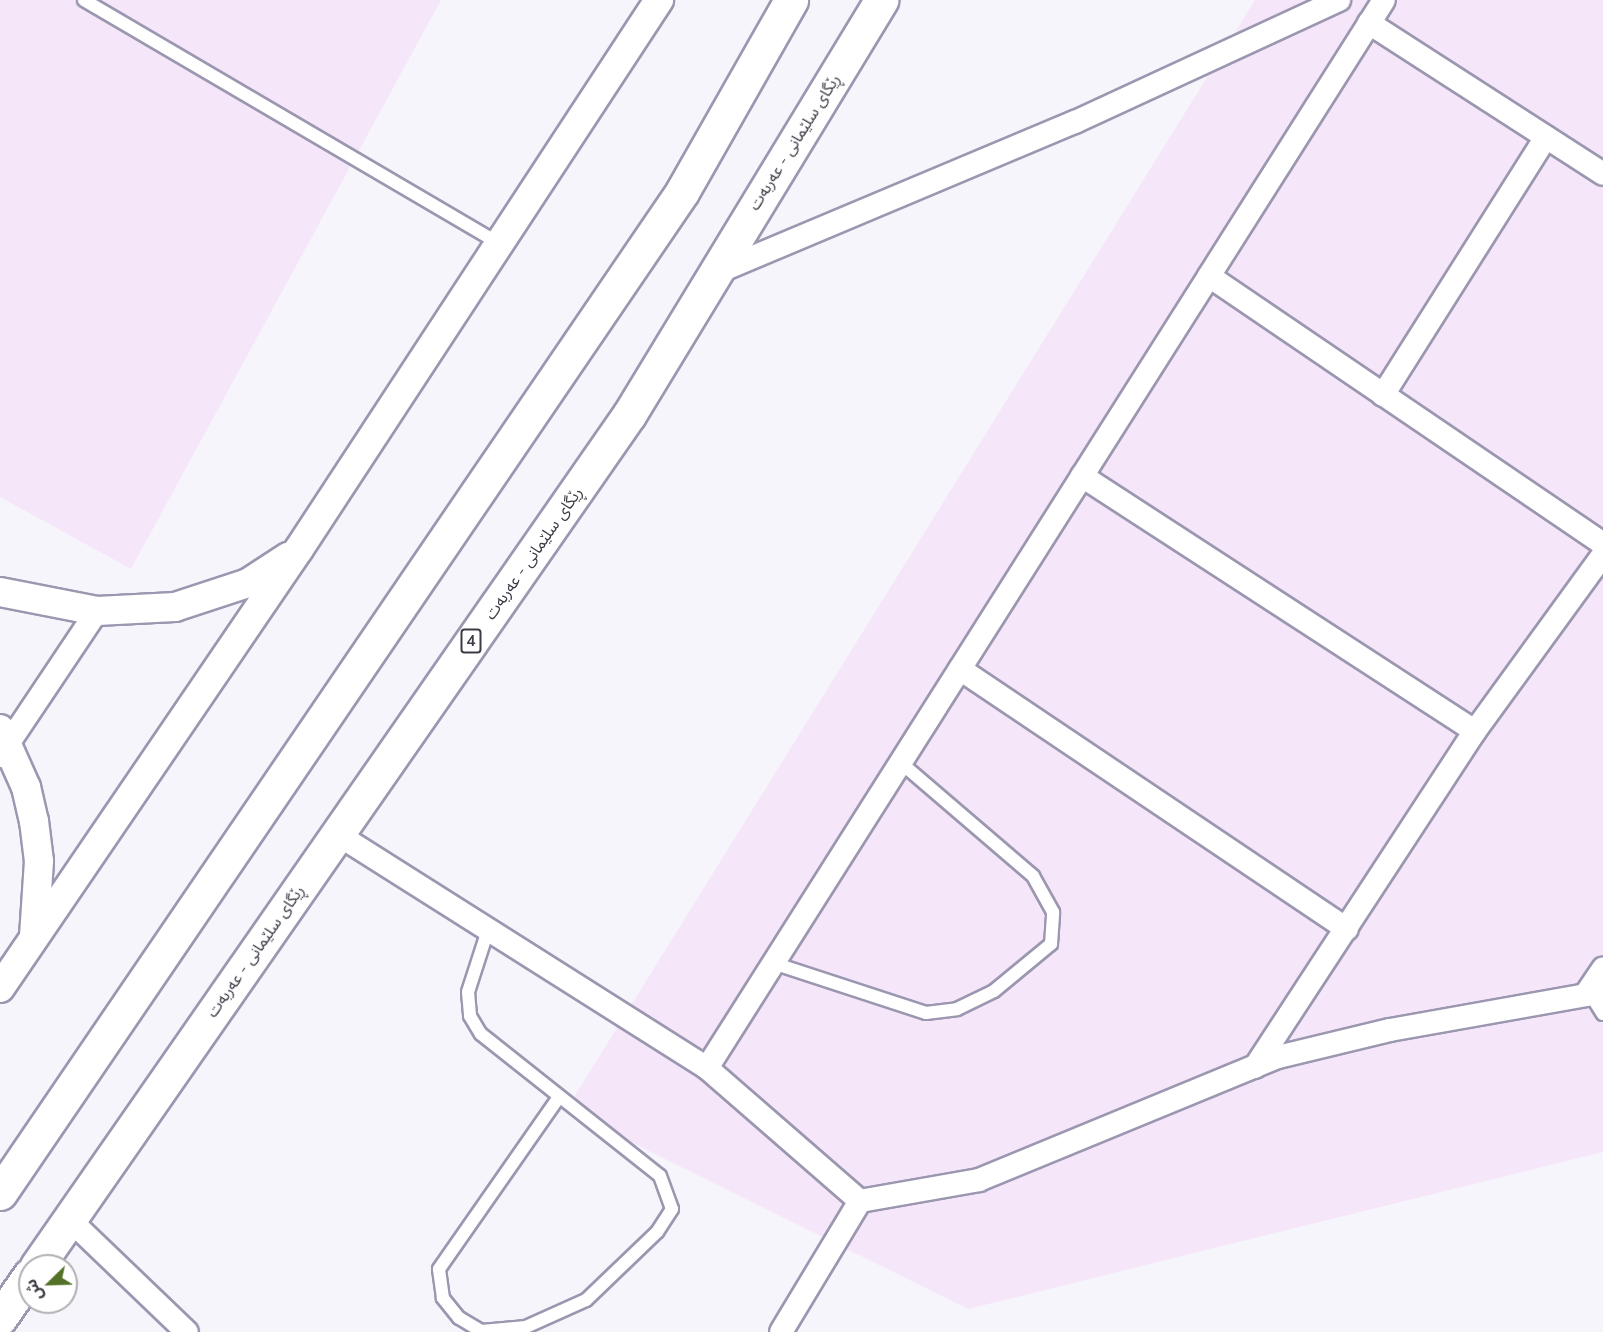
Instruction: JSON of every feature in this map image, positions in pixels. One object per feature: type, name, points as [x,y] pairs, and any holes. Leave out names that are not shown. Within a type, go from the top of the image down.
[{"type":"highway","points":[[0,1193],[682,192],[791,0]]},
{"type":"highway","name":"ڕێگای سلێمانی - عەربەت","points":[[44,1254],[629,415],[881,0]]},
{"type":"highway","points":[[0,1318],[18,1292]]},
{"type":"street","points":[[0,988],[299,549],[659,0]]},
{"type":"street","points":[[712,275],[1075,122],[1339,0]]},
{"type":"street","points":[[707,1068],[1384,0]]},
{"type":"street","points":[[1369,23],[1603,174]]},
{"type":"street","points":[[1383,395],[1545,137]]},
{"type":"street","points":[[1209,276],[1603,544]]},
{"type":"street","points":[[1082,476],[1475,730]]},
{"type":"street","points":[[0,592],[97,611],[175,607],[211,599],[299,549]]},
{"type":"street","points":[[1255,1066],[1347,929],[1475,730],[1603,555]]},
{"type":"street","points":[[34,938],[38,851],[26,788],[3,743],[97,611]]},
{"type":"street","points":[[960,669],[1347,929]]},
{"type":"street","points":[[337,834],[707,1068],[860,1201]]},
{"type":"street","points":[[781,1332],[860,1201],[979,1180],[1255,1066],[1390,1030],[1596,992],[1603,969]]},
{"type":"street","points":[[69,1219],[187,1332]]},
{"type":"lane","points":[[84,0],[500,244]]},
{"type":"lane","points":[[773,963],[926,1013],[957,1009],[994,991],[1051,944],[1053,912],[1033,876],[901,763]]},
{"type":"lane","points":[[488,930],[468,992],[470,1016],[481,1034],[560,1096],[660,1176],[672,1209],[657,1232],[586,1300],[526,1327],[481,1331],[459,1318],[443,1298],[439,1269],[560,1096]]},
{"type":"lane","points":[[1596,992],[1603,1014]]},
{"type":"shaded area","points":[[0,0],[441,0],[131,569],[0,497]]},
{"type":"shaded area","points":[[1255,0],[1603,0],[1603,1152],[968,1309],[566,1110]]}]
